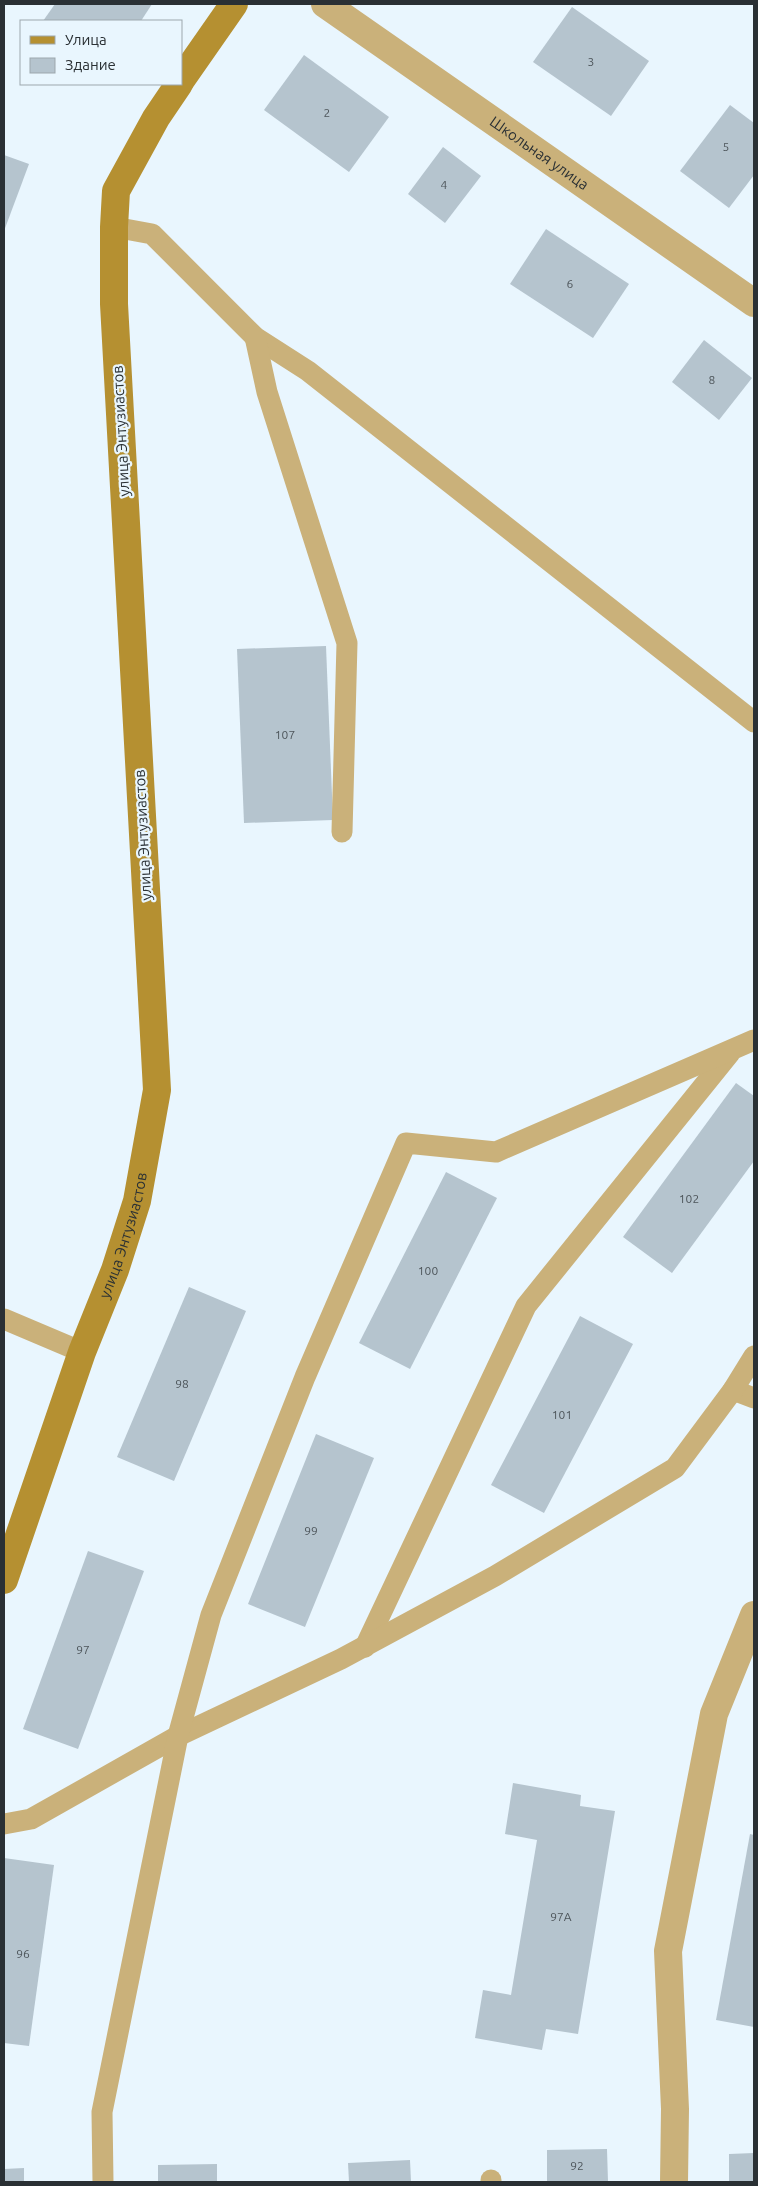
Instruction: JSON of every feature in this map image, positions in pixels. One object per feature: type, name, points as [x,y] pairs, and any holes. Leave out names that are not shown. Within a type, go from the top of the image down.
[{"type":"street","points":[[182,79],[234,4]]},
{"type":"street","name":"Школьная улица","points":[[325,4],[754,302]]},
{"type":"street","name":"улица Энтузиастов","points":[[4,1580],[82,1352],[115,1270],[137,1201],[156,1090],[114,304],[114,227],[116,191],[156,118],[178,85]]},
{"type":"street","points":[[674,2182],[675,2109],[668,1951],[714,1714],[754,1615]]},
{"type":"lane","points":[[114,227],[152,234],[255,337],[308,371],[754,722]]},
{"type":"lane","points":[[255,337],[267,392],[347,643],[342,832]]},
{"type":"lane","points":[[103,2182],[102,2112],[178,1736],[211,1615],[305,1377],[406,1144],[496,1152],[754,1040]]},
{"type":"lane","points":[[365,1647],[526,1306],[732,1050]]},
{"type":"lane","points":[[4,1319],[82,1352]]},
{"type":"lane","points":[[4,1824],[31,1819],[178,1736],[365,1647],[495,1576],[674,1468],[733,1390],[754,1356]]},
{"type":"lane","points":[[733,1390],[754,1398]]},
{"type":"building","points":[[55,4],[152,4],[142,20],[44,20]]},
{"type":"building","points":[[572,7],[649,61],[611,116],[533,62]]},
{"type":"building","points":[[304,55],[389,117],[349,172],[264,110]]},
{"type":"building","points":[[730,105],[754,123],[754,175],[729,208],[680,171]]},
{"type":"building","points":[[443,147],[481,176],[445,223],[408,194]]},
{"type":"building","points":[[4,155],[29,164],[4,231]]},
{"type":"building","points":[[546,229],[629,284],[593,338],[510,284]]},
{"type":"building","points":[[704,340],[752,378],[719,420],[672,382]]},
{"type":"building","points":[[326,646],[333,820],[244,823],[237,649]]},
{"type":"building","points":[[736,1083],[754,1096],[754,1161],[672,1273],[623,1237]]},
{"type":"building","points":[[446,1172],[497,1198],[410,1369],[359,1343]]},
{"type":"building","points":[[189,1287],[246,1311],[174,1481],[117,1457]]},
{"type":"building","points":[[580,1316],[633,1344],[544,1513],[491,1485]]},
{"type":"building","points":[[316,1434],[374,1458],[305,1627],[248,1604]]},
{"type":"building","points":[[88,1551],[144,1571],[78,1749],[23,1729]]},
{"type":"building","points":[[513,1783],[581,1795],[580,1806],[615,1811],[578,2034],[546,2029],[542,2050],[475,2038],[483,1990],[511,1995],[537,1840],[505,1834]]},
{"type":"building","points":[[750,1834],[754,1835],[754,2027],[716,2020]]},
{"type":"building","points":[[4,1858],[54,1865],[29,2046],[4,2043]]},
{"type":"building","points":[[607,2149],[608,2182],[547,2182],[547,2150]]},
{"type":"building","points":[[754,2153],[754,2182],[729,2182],[729,2154]]},
{"type":"building","points":[[410,2160],[411,2182],[349,2182],[348,2163]]},
{"type":"building","points":[[217,2164],[217,2182],[158,2182],[158,2165]]},
{"type":"building","points":[[24,2168],[24,2182],[4,2182],[4,2169]]}]
